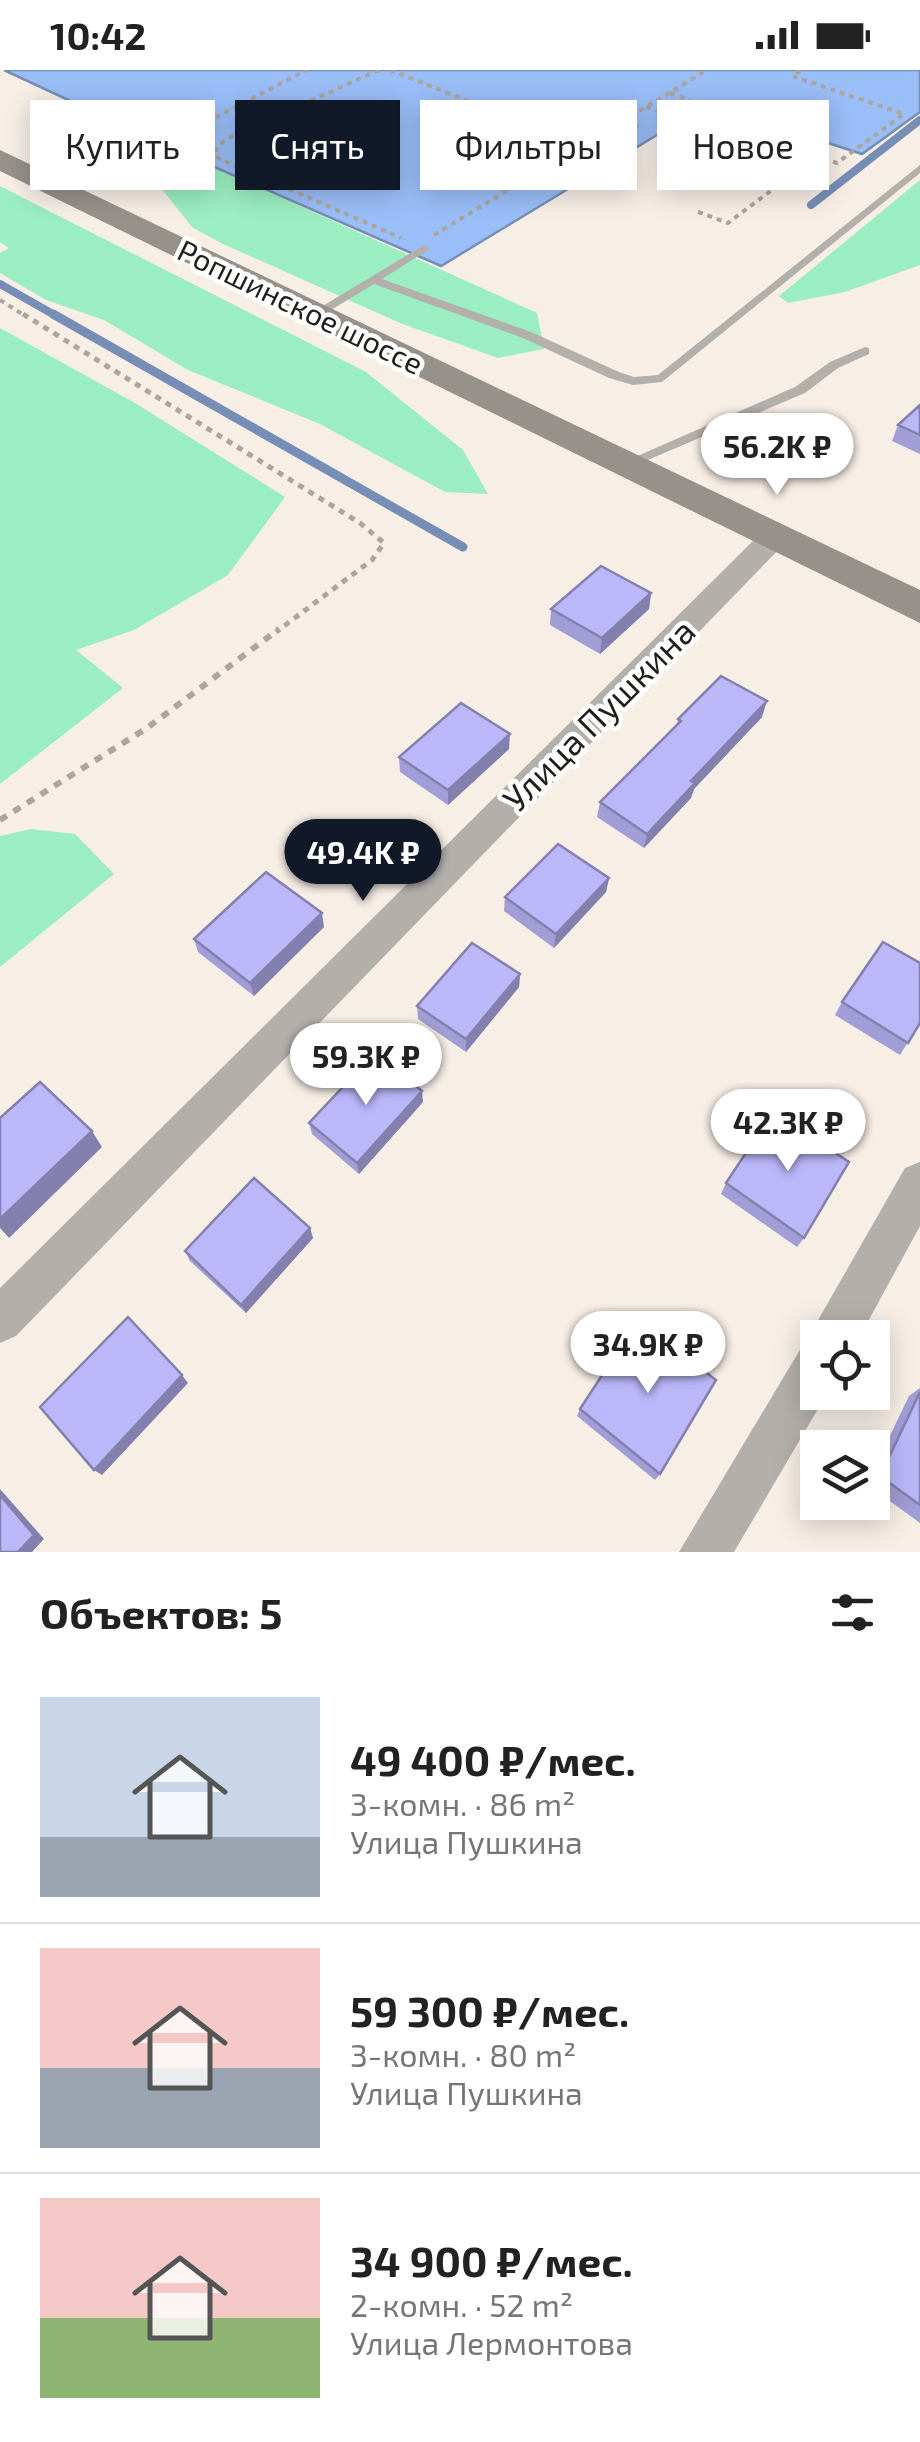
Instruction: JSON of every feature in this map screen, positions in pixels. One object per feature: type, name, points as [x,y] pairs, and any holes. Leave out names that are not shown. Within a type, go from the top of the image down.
[{"type":"main road","name":"Ропшинское шоссе","points":[[0,158],[920,608]]},
{"type":"street","name":"Улица Пушкина","points":[[0,1320],[775,536]]},
{"type":"street","points":[[843,1320],[920,1183]]},
{"type":"street","points":[[705,1552],[800,1395]]},
{"type":"lane","points":[[372,279],[527,335],[614,375],[633,381],[662,378],[920,168]]},
{"type":"lane","points":[[317,313],[424,248]]},
{"type":"lane","points":[[613,460],[800,390],[834,365],[865,351]]},
{"type":"path","points":[[71,193],[307,70]]},
{"type":"path","points":[[379,70],[226,139],[216,149],[216,157],[424,248],[430,238],[509,190]]},
{"type":"path","points":[[390,70],[466,100]]},
{"type":"path","points":[[637,115],[707,70]]},
{"type":"path","points":[[793,74],[904,114],[837,163],[829,160]]},
{"type":"path","points":[[670,92],[690,100]]},
{"type":"path","points":[[649,108],[657,111]]},
{"type":"path","points":[[637,126],[642,128]]},
{"type":"path","points":[[698,212],[728,223],[772,190]]},
{"type":"path","points":[[0,300],[360,523],[384,543],[372,560],[147,728],[0,820]]},
{"type":"green space","points":[[215,168],[235,177],[235,190],[264,190],[537,313],[544,349],[498,358],[400,323],[193,228],[162,190],[215,190]]},
{"type":"green space","points":[[920,180],[920,265],[845,292],[788,303],[779,296]]},
{"type":"green space","points":[[0,186],[366,372],[463,450],[488,494],[445,492],[320,424],[188,370],[104,320],[46,300],[0,273],[0,253],[9,248],[0,242]]},
{"type":"green space","points":[[0,328],[135,403],[285,497],[228,575],[134,630],[76,650],[123,688],[0,784]]},
{"type":"green space","points":[[31,829],[75,834],[114,874],[0,967],[0,836]]},
{"type":"water","points":[[4,70],[920,70],[920,112],[862,154],[829,143],[829,100],[657,100],[657,135],[637,147],[637,100],[420,100],[420,190],[566,190],[441,266],[267,190],[400,190],[400,100],[235,100],[235,176],[215,167],[215,100],[68,100]]},
{"type":"building","points":[[920,405],[920,435],[898,425]]},
{"type":"building","points":[[601,566],[651,593],[602,638],[551,609]]},
{"type":"building","points":[[721,676],[767,701],[647,834],[600,802],[681,721],[678,719]]},
{"type":"building","points":[[461,703],[510,734],[448,790],[399,757]]},
{"type":"building","points":[[558,844],[609,878],[556,934],[505,897]]},
{"type":"building","points":[[266,872],[322,913],[250,983],[194,939]]},
{"type":"building","points":[[883,942],[920,963],[920,1023],[908,1043],[842,1002]]},
{"type":"building","points":[[472,943],[520,974],[466,1039],[417,1006]]},
{"type":"building","points":[[375,1053],[422,1091],[357,1163],[309,1123]]},
{"type":"building","points":[[40,1082],[92,1131],[0,1219],[0,1118]]},
{"type":"building","points":[[773,1112],[849,1162],[804,1238],[726,1183]]},
{"type":"building","points":[[254,1178],[310,1228],[241,1305],[185,1251]]},
{"type":"building","points":[[128,1317],[182,1375],[94,1470],[40,1407]]},
{"type":"building","points":[[638,1320],[716,1380],[660,1474],[580,1409]]},
{"type":"building","points":[[920,1392],[920,1505],[890,1483],[890,1455]]},
{"type":"building","points":[[0,1495],[34,1535],[18,1552],[0,1552]]},
{"type":"waterway","points":[[811,205],[920,120]]},
{"type":"waterway","points":[[0,284],[58,317]]},
{"type":"waterway","points":[[53,314],[463,547]]}]
